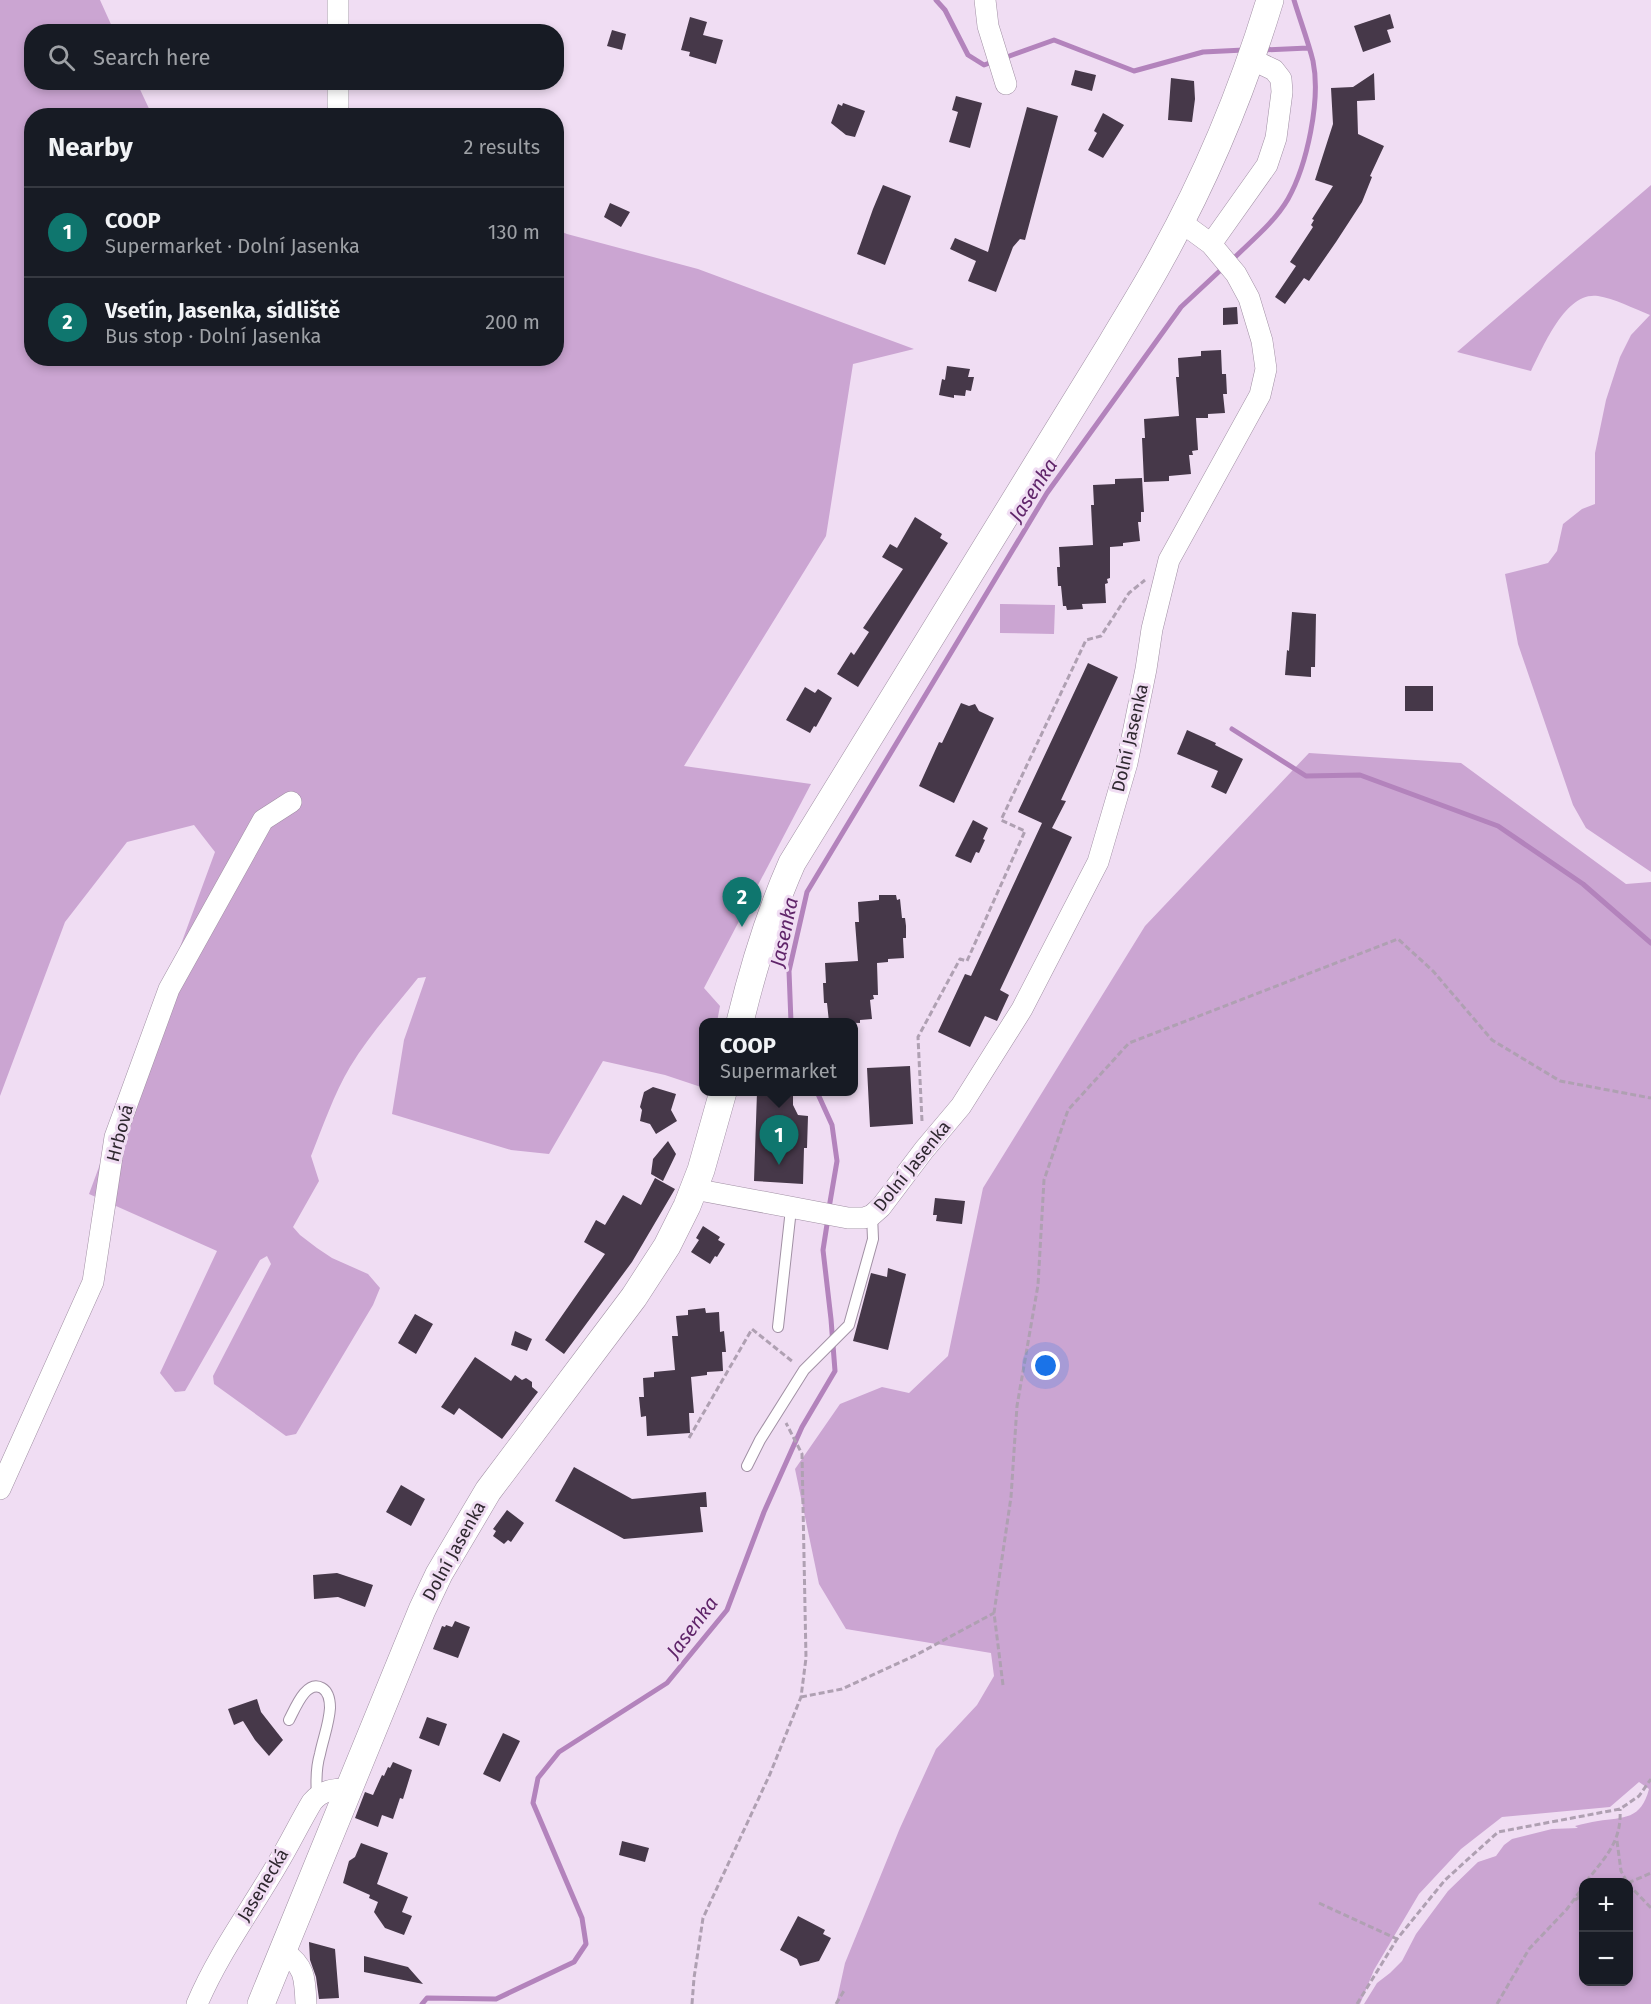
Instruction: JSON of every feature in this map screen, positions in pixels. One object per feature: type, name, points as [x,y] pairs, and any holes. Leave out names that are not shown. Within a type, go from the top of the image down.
[{"type":"street","points":[[338,0],[338,24]]},
{"type":"street","points":[[985,0],[988,26],[1006,84]]},
{"type":"street","points":[[741,1018],[762,941],[781,886],[810,832],[1111,344],[1181,222],[1222,133],[1270,0]]},
{"type":"street","points":[[1211,244],[1267,165],[1276,138],[1282,92],[1281,79],[1253,52]]},
{"type":"street","points":[[338,90],[338,107]]},
{"type":"street","name":"Dolní Jasenka","points":[[791,1209],[856,1219],[872,1215],[881,1207],[961,1106],[1022,1009],[1098,862],[1127,763],[1152,629],[1169,560],[1260,396],[1266,369],[1262,341],[1249,298],[1236,274],[1211,244],[1181,222]]},
{"type":"street","name":"Hrbová","points":[[0,1489],[93,1282],[116,1137],[169,989],[262,820],[291,802]]},
{"type":"street","name":"Dolní Jasenka","points":[[261,2004],[422,1610],[439,1574],[467,1524],[512,1458],[652,1271],[678,1225],[694,1190],[722,1096]]},
{"type":"street","points":[[694,1190],[791,1209]]},
{"type":"street","points":[[317,1796],[330,1789],[348,1789]]},
{"type":"street","name":"Jasenecká","points":[[196,2004],[242,1918],[317,1796]]},
{"type":"street","points":[[283,1951],[296,1961],[303,1972],[306,2004]]},
{"type":"lane","points":[[778,1327],[791,1209]]},
{"type":"lane","points":[[747,1466],[760,1440],[804,1371],[849,1325],[873,1239],[872,1215]]},
{"type":"lane","points":[[289,1720],[306,1690],[318,1686],[325,1689],[329,1696],[329,1716],[319,1756],[317,1796]]},
{"type":"path","points":[[924,1150],[918,1037],[960,959],[967,961],[1024,831],[1001,820],[1086,640],[1101,636],[1130,592],[1169,560]]},
{"type":"path","points":[[1003,1685],[994,1613],[1011,1497],[1017,1406],[1038,1285],[1044,1180],[1068,1110],[1130,1043],[1398,939],[1433,971],[1492,1040],[1560,1081],[1651,1098]]},
{"type":"path","points":[[689,1438],[752,1329],[804,1371]]},
{"type":"path","points":[[692,2004],[703,1918],[770,1774],[801,1697],[806,1658],[802,1454],[778,1412]]},
{"type":"path","points":[[801,1697],[842,1689],[916,1655],[994,1613]]},
{"type":"path","points":[[1357,2004],[1397,1939],[1445,1881],[1498,1832],[1620,1809],[1649,1787],[1651,1779]]},
{"type":"path","points":[[1589,1878],[1617,1839],[1621,1825],[1620,1809]]},
{"type":"path","points":[[1617,1839],[1621,1871],[1625,1878]]},
{"type":"path","points":[[1633,1881],[1651,1873]]},
{"type":"path","points":[[1633,1888],[1651,1908]]},
{"type":"path","points":[[1497,2004],[1529,1949],[1579,1893]]},
{"type":"path","points":[[1573,1901],[1579,1897]]},
{"type":"path","points":[[1319,1903],[1397,1939]]},
{"type":"path","points":[[836,2004],[845,1989]]},
{"type":"shaded area","points":[[0,0],[100,0],[111,24],[24,24],[24,90],[140,90],[149,108],[24,108],[24,366],[564,366],[564,233],[698,269],[914,349],[853,364],[826,536],[684,766],[811,784],[704,988],[720,1006],[718,1018],[699,1018],[699,1086],[665,1075],[603,1061],[549,1154],[511,1150],[392,1114],[404,1040],[426,977],[418,978],[357,1055],[344,1077],[311,1156],[319,1181],[293,1227],[300,1235],[332,1258],[368,1274],[380,1288],[373,1305],[296,1434],[286,1436],[214,1384],[213,1376],[271,1264],[267,1256],[260,1260],[185,1391],[175,1392],[160,1373],[217,1251],[89,1194],[215,852],[194,825],[127,842],[65,922],[0,1096]]},
{"type":"shaded area","points":[[1651,185],[1651,872],[1586,828],[1573,805],[1518,644],[1505,574],[1548,563],[1557,551],[1563,524],[1582,509],[1595,504],[1595,453],[1606,400],[1620,357],[1631,335],[1650,315],[1598,296],[1586,297],[1575,302],[1557,323],[1531,371],[1457,352]]},
{"type":"shaded area","points":[[1000,604],[1055,605],[1054,634],[1000,633]]},
{"type":"shaded area","points":[[1309,753],[1461,763],[1626,884],[1651,882],[1651,2004],[1364,2004],[1377,1983],[1402,1961],[1416,1934],[1448,1891],[1478,1862],[1496,1856],[1512,1839],[1552,1829],[1578,1828],[1575,1826],[1630,1815],[1641,1807],[1649,1789],[1639,1782],[1610,1807],[1502,1817],[1461,1849],[1419,1894],[1374,1970],[1360,2004],[836,2004],[845,1963],[900,1828],[936,1749],[977,1705],[994,1676],[991,1653],[846,1629],[819,1584],[795,1469],[840,1404],[882,1387],[909,1393],[948,1356],[983,1188],[1145,926]]},
{"type":"building","points":[[1390,14],[1394,28],[1387,30],[1391,42],[1363,52],[1354,26]]},
{"type":"building","points":[[690,17],[707,22],[703,35],[723,40],[716,64],[689,56],[690,52],[681,50]]},
{"type":"building","points":[[612,30],[626,34],[622,50],[607,46]]},
{"type":"building","points":[[1075,70],[1096,75],[1092,91],[1071,85]]},
{"type":"building","points":[[1374,73],[1375,100],[1357,101],[1358,134],[1384,146],[1370,176],[1372,177],[1362,202],[1309,281],[1304,278],[1285,304],[1275,297],[1296,266],[1290,262],[1313,227],[1311,225],[1314,220],[1312,219],[1333,186],[1315,180],[1333,124],[1331,88],[1353,87]]},
{"type":"building","points":[[1171,78],[1194,81],[1195,99],[1192,122],[1168,120]]},
{"type":"building","points":[[956,96],[982,103],[970,148],[949,142],[958,112],[952,110]]},
{"type":"building","points":[[843,103],[865,111],[855,137],[846,135],[831,123],[838,104],[842,106]]},
{"type":"building","points":[[1027,107],[1058,116],[1025,240],[1020,239],[1013,247],[996,292],[968,281],[976,261],[950,249],[955,238],[988,252]]},
{"type":"building","points":[[1103,113],[1124,125],[1103,158],[1088,150],[1097,133],[1094,131]]},
{"type":"building","points":[[883,185],[911,196],[885,265],[857,254]]},
{"type":"building","points":[[610,203],[630,212],[621,227],[604,217]]},
{"type":"building","points":[[1237,307],[1238,324],[1223,325],[1223,308]]},
{"type":"building","points":[[1221,350],[1222,374],[1226,374],[1227,394],[1223,394],[1225,413],[1208,414],[1208,418],[1196,418],[1198,450],[1192,451],[1193,455],[1189,455],[1191,474],[1169,476],[1169,481],[1144,482],[1142,438],[1145,438],[1144,419],[1179,416],[1176,377],[1179,377],[1178,358],[1201,356],[1201,351]]},
{"type":"building","points":[[947,366],[970,369],[968,377],[974,377],[971,391],[966,390],[965,396],[954,395],[954,398],[939,395]]},
{"type":"building","points":[[1142,478],[1144,512],[1141,512],[1141,522],[1138,522],[1140,541],[1110,547],[1110,578],[1105,584],[1106,603],[1082,604],[1083,609],[1067,610],[1066,606],[1063,606],[1061,586],[1058,586],[1059,547],[1093,545],[1091,505],[1094,505],[1093,485],[1115,484],[1115,479]]},
{"type":"building","points":[[915,517],[942,534],[940,538],[948,543],[858,687],[837,674],[851,652],[854,655],[869,632],[863,628],[903,569],[882,557],[890,544],[897,548]]},
{"type":"building","points":[[1292,612],[1316,614],[1315,667],[1311,667],[1311,677],[1285,675]]},
{"type":"building","points":[[1088,663],[1118,677],[1061,800],[1066,801],[1052,828],[1072,837],[1000,990],[1009,995],[997,1021],[985,1016],[970,1047],[938,1032],[965,974],[971,976],[1042,823],[1018,812]]},
{"type":"building","points":[[1405,686],[1433,686],[1433,711],[1405,711]]},
{"type":"building","points":[[805,687],[815,693],[818,689],[832,698],[816,727],[814,726],[810,733],[786,720]]},
{"type":"building","points":[[961,703],[969,706],[975,704],[979,711],[994,718],[954,803],[919,786],[939,742],[942,743]]},
{"type":"building","points":[[1187,730],[1243,759],[1226,794],[1211,787],[1218,771],[1177,754]]},
{"type":"building","points":[[973,820],[988,828],[979,853],[976,852],[971,863],[955,856]]},
{"type":"building","points":[[879,895],[896,895],[897,900],[900,899],[902,918],[905,918],[906,926],[906,938],[903,938],[904,958],[888,959],[888,962],[877,963],[878,995],[873,995],[874,999],[870,1000],[872,1019],[860,1020],[860,1023],[858,1023],[858,1018],[829,1018],[827,1003],[824,1003],[825,963],[858,961],[855,922],[859,922],[858,902],[879,900]]},
{"type":"building","points":[[910,1066],[913,1124],[870,1127],[867,1068]]},
{"type":"building","points":[[653,1087],[676,1094],[671,1110],[677,1121],[656,1134],[650,1124],[640,1121],[642,1110],[640,1107],[644,1092]]},
{"type":"building","points":[[757,1096],[793,1096],[793,1105],[798,1115],[808,1116],[803,1184],[754,1181]]},
{"type":"building","points":[[668,1141],[676,1154],[663,1181],[651,1174],[653,1159]]},
{"type":"building","points":[[655,1178],[675,1189],[632,1262],[564,1354],[545,1340],[605,1254],[584,1242],[596,1220],[605,1225],[623,1195],[641,1205]]},
{"type":"building","points":[[935,1198],[965,1201],[962,1224],[936,1221],[937,1215],[933,1215]]},
{"type":"building","points":[[703,1226],[720,1237],[718,1240],[725,1244],[710,1264],[691,1252],[699,1240],[696,1238]]},
{"type":"building","points":[[888,1268],[906,1274],[888,1350],[853,1341],[871,1273],[887,1277]]},
{"type":"building","points":[[705,1308],[706,1313],[719,1312],[720,1332],[724,1331],[726,1352],[722,1352],[723,1371],[707,1372],[707,1375],[691,1377],[694,1413],[689,1413],[690,1433],[647,1436],[646,1416],[641,1417],[639,1397],[644,1397],[643,1378],[654,1377],[654,1372],[675,1370],[672,1336],[678,1336],[676,1316],[688,1315],[688,1310]]},
{"type":"building","points":[[415,1314],[433,1324],[416,1354],[398,1343]]},
{"type":"building","points":[[515,1331],[532,1339],[527,1351],[511,1345]]},
{"type":"building","points":[[475,1357],[511,1381],[515,1375],[522,1380],[526,1378],[532,1382],[532,1387],[538,1392],[502,1439],[459,1408],[454,1415],[441,1407]]},
{"type":"building","points":[[574,1467],[632,1499],[706,1492],[707,1507],[700,1507],[703,1532],[624,1539],[555,1501]]},
{"type":"building","points":[[401,1485],[425,1499],[411,1526],[386,1512]]},
{"type":"building","points":[[507,1510],[524,1523],[511,1542],[508,1540],[504,1544],[493,1536],[496,1531],[493,1529]]},
{"type":"building","points":[[337,1573],[373,1585],[365,1607],[338,1597],[314,1599],[313,1575]]},
{"type":"building","points":[[455,1621],[470,1627],[458,1658],[433,1649],[442,1626],[452,1627]]},
{"type":"building","points":[[257,1699],[261,1712],[283,1740],[269,1756],[243,1721],[234,1725],[228,1709]]},
{"type":"building","points":[[427,1717],[447,1724],[439,1746],[419,1738]]},
{"type":"building","points":[[503,1733],[520,1741],[500,1782],[483,1774]]},
{"type":"building","points":[[393,1762],[412,1770],[403,1799],[400,1798],[393,1819],[382,1815],[378,1827],[355,1818],[365,1792],[373,1795],[382,1775],[384,1776]]},
{"type":"building","points":[[622,1841],[649,1848],[645,1862],[619,1855]]},
{"type":"building","points":[[361,1843],[388,1853],[377,1884],[408,1897],[402,1912],[412,1916],[404,1935],[385,1928],[374,1912],[378,1902],[369,1898],[370,1895],[343,1883],[349,1861],[355,1857]]},
{"type":"building","points":[[798,1916],[825,1930],[823,1934],[831,1938],[819,1961],[800,1966],[797,1959],[780,1950]]},
{"type":"building","points":[[309,1942],[335,1949],[339,1998],[319,1999],[316,1977],[310,1960]]},
{"type":"building","points":[[364,1956],[408,1967],[423,1984],[364,1972]]},
{"type":"waterway","points":[[936,0],[945,10],[968,55],[984,65],[995,61]]},
{"type":"waterway","name":"Jasenka","points":[[1232,260],[1269,224],[1288,199],[1301,169],[1311,132],[1315,94],[1313,61],[1294,0]]},
{"type":"waterway","points":[[1004,58],[1054,40],[1134,71],[1203,52],[1244,50]]},
{"type":"waterway","points":[[1262,50],[1308,48]]},
{"type":"waterway","name":"Jasenka","points":[[791,1018],[789,971],[807,892],[1047,493],[1181,307],[1225,266]]},
{"type":"waterway","points":[[1232,729],[1306,776],[1360,775],[1498,826],[1583,884],[1651,943]]},
{"type":"waterway","name":"Jasenka","points":[[819,1096],[832,1125],[837,1161],[829,1208]]},
{"type":"waterway","name":"Jasenka","points":[[422,2004],[427,1998],[496,1999],[574,1962],[586,1944],[582,1918],[533,1803],[538,1778],[559,1752],[667,1683],[727,1610],[764,1512],[802,1427],[835,1371],[823,1250],[828,1218]]},
{"type":"place","name":"Vsetín, Jasenka, sídliště","points":[[742,927]]},
{"type":"place","name":"COOP","points":[[779,1165]]}]
